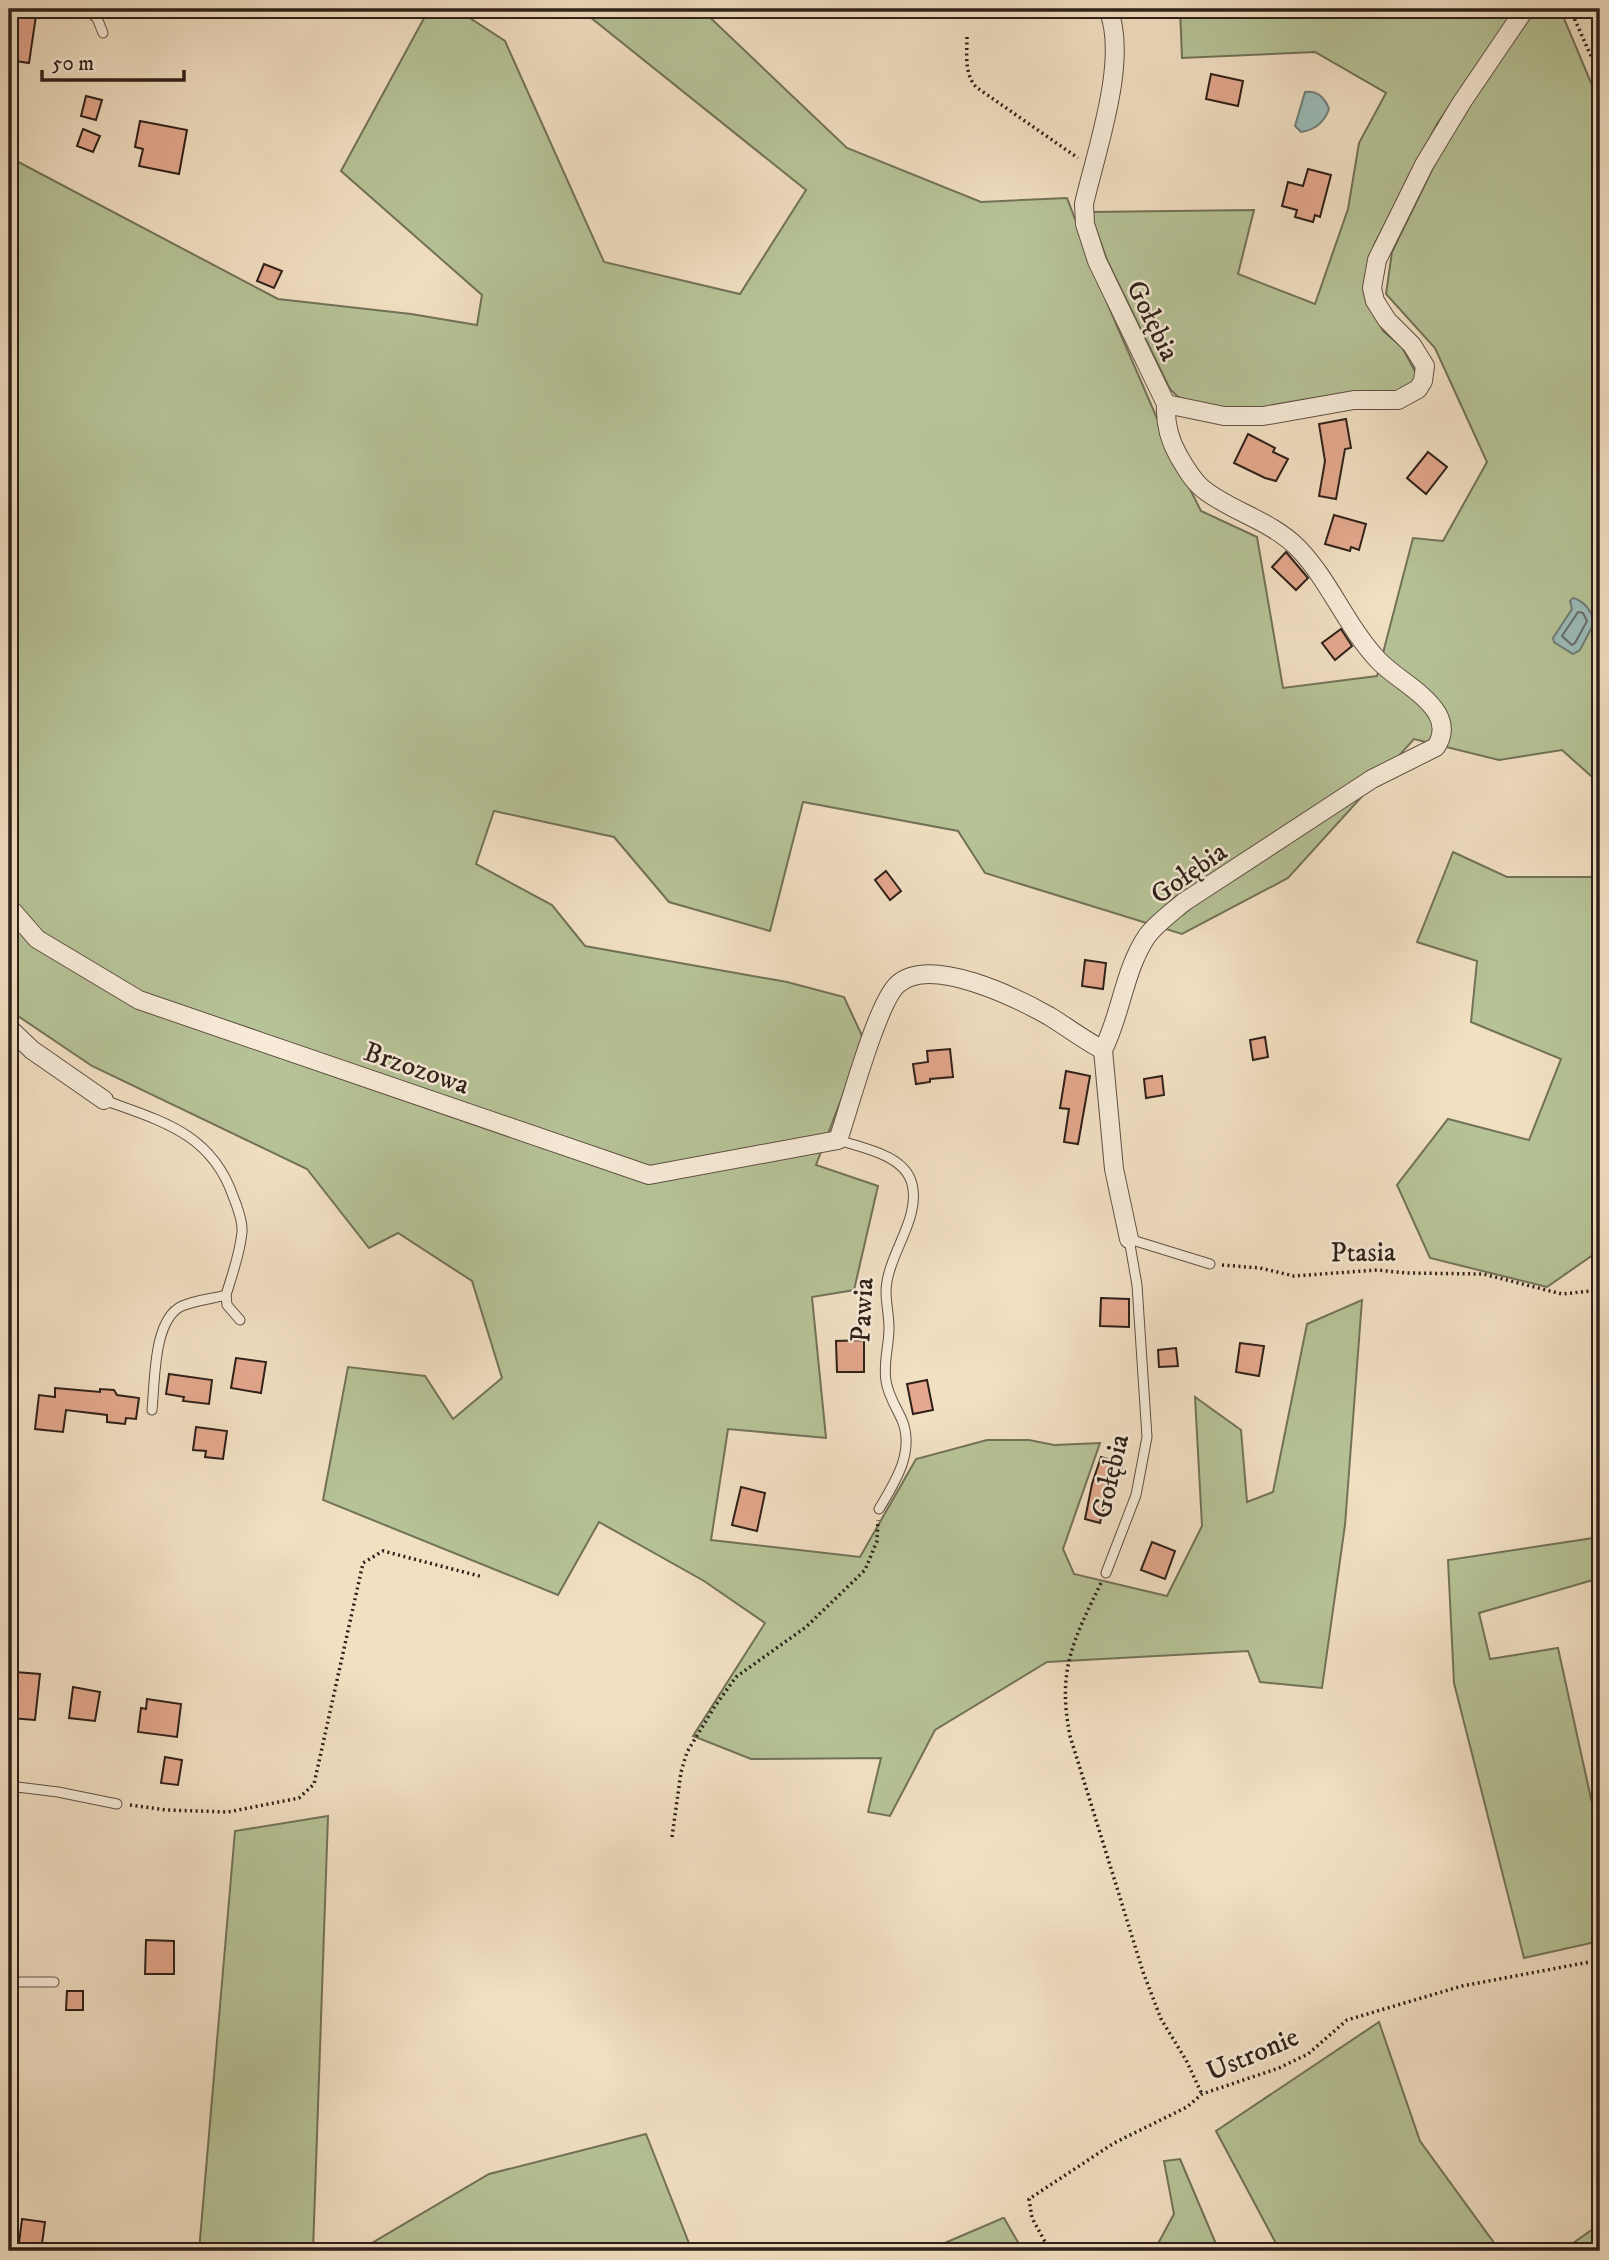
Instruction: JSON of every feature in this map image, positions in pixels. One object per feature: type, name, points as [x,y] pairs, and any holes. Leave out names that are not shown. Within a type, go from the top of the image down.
[{"type":"street","name":"Gołębia","points":[[1108,9],[1116,51],[1114,76],[1084,204],[1084,225],[1097,261],[1166,404],[1167,430],[1175,450],[1203,489],[1272,527],[1298,548],[1378,660],[1436,713],[1442,725],[1442,737],[1436,747],[1372,779],[1184,902],[1161,920],[1146,937],[1112,1034],[1103,1050],[1114,1169],[1129,1239]]},
{"type":"street","points":[[1166,404],[1224,416],[1263,416],[1354,400],[1398,400],[1418,389],[1423,381],[1425,366],[1412,345],[1387,320],[1375,301],[1372,288],[1377,260],[1424,165],[1462,102],[1525,9]]},
{"type":"street","name":"Brzozowa","points":[[9,907],[37,939],[139,1000],[649,1175],[838,1140]]},
{"type":"street","points":[[838,1140],[880,1013],[897,984],[910,977],[926,974],[952,977],[994,989],[1051,1017],[1103,1050]]},
{"type":"street","points":[[9,1028],[32,1050],[104,1100]]},
{"type":"lane","points":[[85,9],[97,18],[103,33]]},
{"type":"lane","points":[[104,1100],[155,1118],[197,1141],[214,1158],[228,1180],[243,1229],[226,1296],[227,1305],[240,1320]]},
{"type":"lane","name":"Pawia","points":[[838,1140],[878,1153],[904,1167],[912,1183],[914,1196],[912,1210],[886,1279],[889,1328],[885,1357],[886,1379],[889,1394],[906,1434],[906,1454],[879,1509]]},
{"type":"lane","points":[[1129,1239],[1210,1264]]},
{"type":"lane","name":"Gołębia","points":[[1106,1573],[1136,1495],[1147,1437],[1137,1285],[1129,1239]]},
{"type":"lane","points":[[152,1409],[161,1336],[165,1324],[181,1307],[226,1296]]},
{"type":"lane","points":[[9,1786],[58,1792],[117,1804]]},
{"type":"lane","points":[[9,1982],[54,1982]]},
{"type":"path","points":[[1570,9],[1600,76]]},
{"type":"path","points":[[967,37],[967,69],[976,87],[1092,168]]},
{"type":"path","name":"Ptasia","points":[[1210,1264],[1260,1268],[1294,1276],[1377,1270],[1483,1274],[1562,1294],[1600,1290]]},
{"type":"path","points":[[672,1837],[681,1772],[687,1752],[715,1706],[736,1677],[806,1627],[865,1570],[877,1541],[879,1509]]},
{"type":"path","points":[[117,1804],[167,1810],[228,1812],[299,1798],[314,1784],[363,1563],[383,1551],[483,1577]]},
{"type":"path","points":[[1106,1573],[1084,1618],[1068,1660],[1064,1683],[1065,1710],[1070,1736],[1143,1972],[1161,2019],[1186,2060],[1202,2094]]},
{"type":"path","name":"Ustronie","points":[[1051,2251],[1032,2218],[1029,2199],[1114,2143],[1187,2107],[1202,2094],[1279,2068],[1308,2054],[1346,2020],[1462,1986],[1600,1960]]},
{"type":"green space","points":[[429,9],[456,9],[505,41],[604,262],[740,294],[806,190],[580,9],[701,9],[847,148],[981,202],[1067,198],[1108,305],[1172,453],[1201,511],[1257,537],[1283,688],[1377,676],[1413,538],[1443,541],[1487,462],[1435,348],[1386,294],[1392,252],[1451,131],[1536,9],[1560,9],[1600,104],[1600,784],[1562,750],[1499,760],[1414,739],[1288,878],[1182,934],[985,873],[958,831],[803,802],[770,931],[669,902],[614,837],[494,811],[476,864],[552,905],[585,946],[787,982],[844,997],[864,1040],[816,1165],[878,1186],[854,1290],[812,1297],[826,1438],[728,1429],[711,1540],[860,1557],[916,1459],[987,1440],[1029,1440],[1054,1445],[1100,1443],[1063,1549],[1074,1574],[1167,1596],[1202,1526],[1195,1397],[1241,1430],[1247,1502],[1273,1492],[1307,1324],[1362,1300],[1345,1525],[1322,1688],[1260,1682],[1248,1651],[1047,1662],[935,1730],[890,1816],[868,1812],[881,1758],[751,1759],[693,1736],[765,1623],[704,1581],[599,1522],[558,1595],[323,1500],[348,1367],[425,1376],[453,1419],[502,1378],[472,1281],[398,1233],[369,1248],[307,1169],[92,1066],[12,1012],[9,1005],[9,157],[278,299],[411,314],[477,325],[482,295],[341,171]]},
{"type":"green space","points":[[1180,9],[1516,9],[1437,124],[1375,243],[1365,293],[1383,331],[1402,347],[1417,375],[1403,391],[1256,410],[1213,410],[1178,397],[1170,389],[1107,260],[1090,212],[1254,210],[1238,274],[1315,304],[1348,209],[1359,143],[1386,93],[1315,52],[1182,58]]},
{"type":"green space","points":[[1453,852],[1507,877],[1600,877],[1600,1250],[1547,1287],[1430,1258],[1397,1185],[1448,1119],[1529,1140],[1561,1059],[1471,1022],[1477,961],[1417,942]]},
{"type":"green space","points":[[1600,1537],[1600,1578],[1479,1613],[1490,1659],[1558,1648],[1600,1840],[1600,1941],[1524,1958],[1454,1683],[1448,1560]]},
{"type":"green space","points":[[328,1816],[313,2251],[199,2251],[235,1831]]},
{"type":"green space","points":[[1379,2022],[1420,2141],[1500,2251],[1280,2251],[1216,2131]]},
{"type":"green space","points":[[646,2134],[692,2251],[370,2251],[372,2243],[489,2174]]},
{"type":"green space","points":[[1180,2159],[1219,2251],[1154,2251],[1174,2214],[1164,2161]]},
{"type":"green space","points":[[1003,2218],[1023,2251],[926,2251]]},
{"type":"green space","points":[[1600,2224],[1600,2251],[1562,2251]]},
{"type":"water","points":[[1305,92],[1320,96],[1329,109],[1318,125],[1301,132],[1295,126]]},
{"type":"water","points":[[1573,598],[1587,607],[1594,623],[1580,650],[1573,654],[1554,642],[1553,638],[1572,609],[1570,601]]},
{"type":"building","points":[[9,9],[37,9],[29,63],[9,60]]},
{"type":"building","points":[[1211,74],[1243,81],[1238,106],[1206,99]]},
{"type":"building","points":[[86,96],[102,100],[96,120],[81,116]]},
{"type":"building","points":[[140,121],[187,130],[179,174],[139,166],[143,149],[135,147]]},
{"type":"building","points":[[83,129],[100,136],[93,152],[77,146]]},
{"type":"building","points":[[1308,169],[1331,175],[1320,217],[1315,215],[1313,222],[1295,217],[1297,210],[1282,206],[1288,182],[1303,186]]},
{"type":"building","points":[[264,264],[282,271],[274,288],[257,281]]},
{"type":"building","points":[[1346,419],[1351,448],[1345,449],[1336,499],[1319,496],[1325,461],[1319,424]]},
{"type":"building","points":[[1248,434],[1275,448],[1273,452],[1288,459],[1276,481],[1234,463]]},
{"type":"building","points":[[1428,452],[1447,467],[1426,494],[1407,478]]},
{"type":"building","points":[[1334,515],[1366,524],[1359,550],[1351,547],[1350,551],[1325,544]]},
{"type":"building","points":[[1286,552],[1308,578],[1296,590],[1272,567]]},
{"type":"building","points":[[1341,629],[1352,646],[1335,660],[1322,643]]},
{"type":"building","points":[[886,871],[901,891],[890,900],[875,880]]},
{"type":"building","points":[[1085,960],[1106,963],[1103,989],[1082,986]]},
{"type":"building","points":[[1265,1037],[1268,1057],[1253,1060],[1250,1040]]},
{"type":"building","points":[[950,1049],[953,1077],[930,1079],[930,1082],[916,1084],[913,1064],[928,1062],[927,1051]]},
{"type":"building","points":[[1066,1071],[1090,1076],[1078,1144],[1064,1142],[1069,1109],[1060,1108]]},
{"type":"building","points":[[1162,1076],[1164,1095],[1146,1098],[1144,1079]]},
{"type":"building","points":[[1101,1298],[1129,1299],[1129,1327],[1100,1326]]},
{"type":"building","points":[[864,1340],[864,1372],[837,1372],[836,1341]]},
{"type":"building","points":[[1240,1343],[1264,1346],[1259,1376],[1236,1372]]},
{"type":"building","points":[[1176,1348],[1178,1366],[1159,1367],[1158,1350]]},
{"type":"building","points":[[236,1358],[266,1362],[261,1393],[231,1388]]},
{"type":"building","points":[[169,1374],[212,1380],[209,1404],[183,1401],[184,1397],[166,1394]]},
{"type":"building","points":[[927,1380],[933,1410],[913,1414],[907,1384]]},
{"type":"building","points":[[55,1388],[100,1392],[100,1389],[114,1390],[117,1395],[139,1398],[136,1419],[126,1418],[125,1424],[107,1422],[107,1415],[66,1410],[63,1432],[35,1429],[39,1395],[55,1397]]},
{"type":"building","points":[[196,1427],[227,1431],[223,1459],[205,1457],[206,1451],[193,1450]]},
{"type":"building","points":[[1101,1457],[1123,1464],[1114,1492],[1108,1490],[1100,1523],[1085,1519]]},
{"type":"building","points":[[741,1487],[765,1493],[757,1531],[732,1525]]},
{"type":"building","points":[[1152,1542],[1175,1551],[1165,1579],[1141,1570]]},
{"type":"building","points":[[15,1672],[40,1674],[35,1720],[10,1718]]},
{"type":"building","points":[[73,1687],[100,1692],[95,1721],[69,1718]]},
{"type":"building","points":[[147,1699],[181,1704],[177,1737],[138,1732],[141,1708],[146,1709]]},
{"type":"building","points":[[165,1757],[182,1760],[178,1785],[161,1783]]},
{"type":"building","points":[[146,1940],[174,1941],[174,1974],[145,1974]]},
{"type":"building","points":[[67,1991],[83,1991],[83,2010],[66,2010]]},
{"type":"building","points":[[22,2219],[45,2222],[41,2251],[18,2251]]}]
